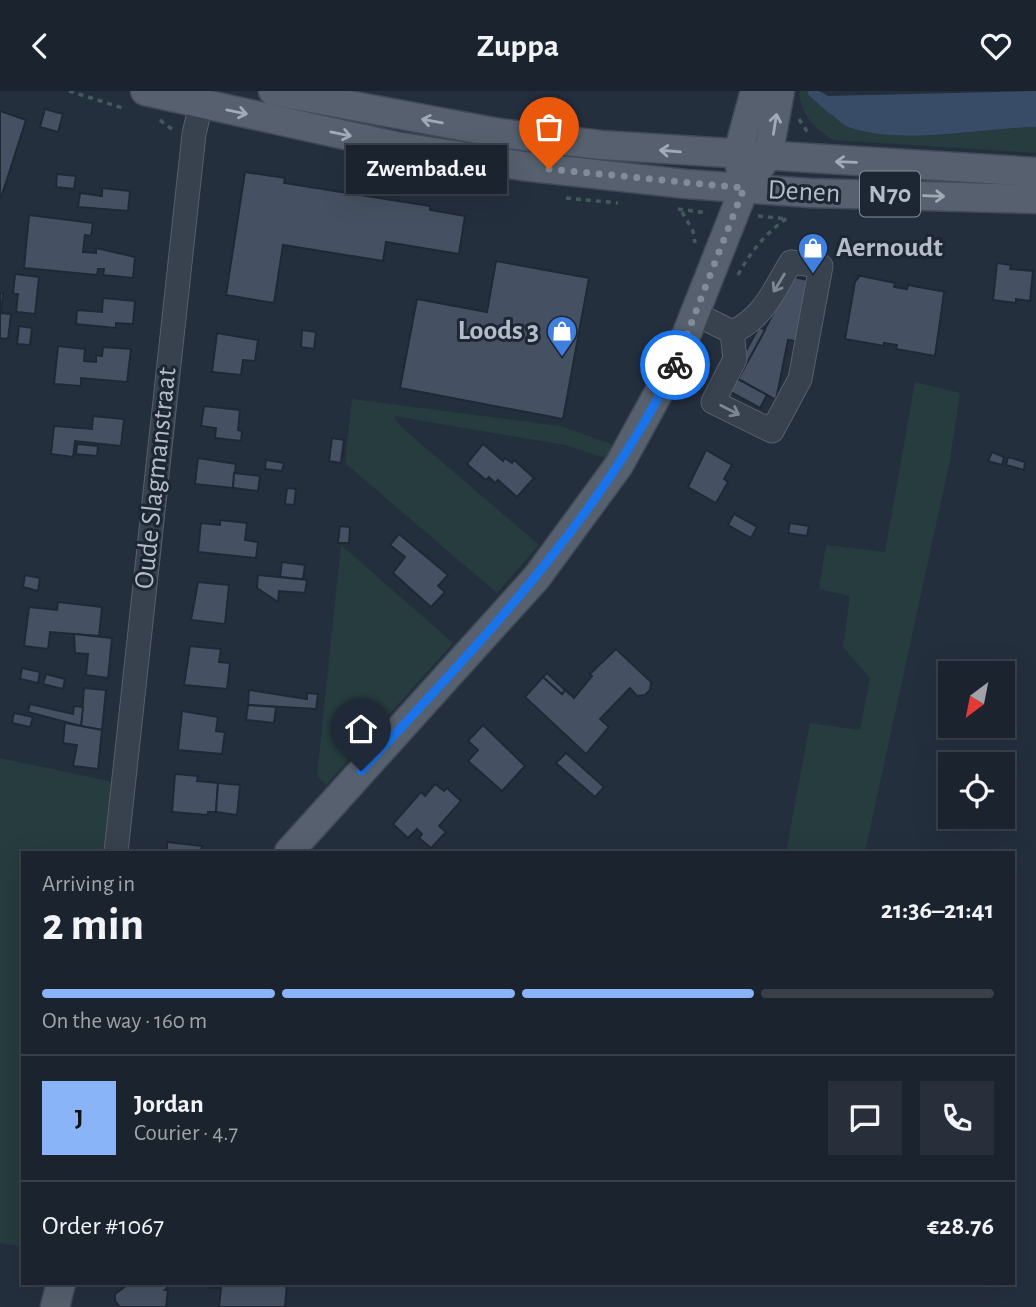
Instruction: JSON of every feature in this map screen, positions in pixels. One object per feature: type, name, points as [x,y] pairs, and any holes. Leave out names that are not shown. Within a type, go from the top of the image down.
[{"type":"main road","name":"N70","points":[[145,91],[201,104]]},
{"type":"main road","name":"N70","points":[[273,91],[499,132],[689,153],[738,153]]},
{"type":"main road","points":[[744,188],[738,153],[755,91]]},
{"type":"main road","points":[[290,851],[563,545],[636,439],[668,380],[744,188],[768,156],[780,91]]},
{"type":"main road","name":"Denen","points":[[201,104],[395,146],[509,164],[744,188],[1036,199]]},
{"type":"main road","name":"Denen","points":[[738,153],[1036,171]]},
{"type":"main road","points":[[55,1307],[60,1285]]},
{"type":"street","name":"Oude Slagmanstraat","points":[[116,851],[194,134],[201,104]]},
{"type":"street","points":[[696,314],[732,332],[747,326],[759,316],[791,262],[821,267],[800,379],[772,431],[713,402],[735,359],[732,332]]},
{"type":"green space","points":[[799,91],[809,91],[844,125],[869,133],[916,136],[1036,127],[1036,153],[833,140],[809,120],[802,107]]},
{"type":"green space","points":[[915,382],[960,393],[950,460],[865,851],[786,851],[810,723],[860,730],[870,678],[843,647],[850,596],[819,589],[826,545],[885,552]]},
{"type":"green space","points":[[352,399],[560,426],[617,446],[608,459],[565,445],[394,416],[400,426],[539,545],[497,593],[345,463]]},
{"type":"green space","points":[[341,545],[453,643],[326,785],[317,776]]},
{"type":"green space","points":[[0,758],[113,782],[106,851],[21,851],[21,1247],[0,1243]]},
{"type":"water","points":[[809,91],[819,91],[828,96],[1036,91],[1036,127],[917,136],[870,132],[844,125]]},
{"type":"building","points":[[45,109],[63,114],[58,132],[40,127]]},
{"type":"building","points":[[0,111],[26,120],[0,201]]},
{"type":"building","points":[[245,172],[285,178],[284,183],[430,206],[430,210],[465,216],[459,254],[386,242],[383,261],[283,245],[274,303],[226,295]]},
{"type":"building","points":[[57,174],[76,176],[74,189],[56,187]]},
{"type":"building","points":[[102,188],[130,191],[128,211],[78,207],[80,193],[102,196]]},
{"type":"building","points":[[29,215],[93,223],[91,236],[85,235],[83,252],[96,253],[96,248],[135,257],[133,278],[103,275],[104,269],[98,269],[97,275],[24,268]]},
{"type":"building","points":[[496,261],[589,278],[563,419],[400,388],[417,299],[487,312]]},
{"type":"building","points":[[997,263],[1011,265],[1010,269],[1033,271],[1030,301],[1016,299],[1016,303],[993,300]]},
{"type":"building","points":[[15,274],[39,277],[35,314],[16,312],[18,294],[13,294]]},
{"type":"building","points":[[857,275],[895,283],[894,287],[907,289],[908,285],[946,292],[935,356],[896,349],[897,345],[884,343],[884,346],[845,339],[855,282],[859,277]]},
{"type":"building","points":[[793,277],[813,281],[801,342],[788,340],[776,400],[738,379]]},
{"type":"building","points":[[0,293],[3,293],[1,313],[11,314],[8,339],[0,338]]},
{"type":"building","points":[[103,298],[135,301],[133,324],[116,323],[116,328],[76,324],[77,310],[102,312]]},
{"type":"building","points":[[19,326],[32,328],[30,345],[17,344]]},
{"type":"building","points":[[759,327],[765,330],[738,379],[767,395],[760,408],[725,389]]},
{"type":"building","points":[[302,330],[316,332],[314,349],[301,347]]},
{"type":"building","points":[[217,333],[258,340],[255,361],[243,360],[241,375],[212,372]]},
{"type":"building","points":[[58,346],[85,349],[84,361],[96,362],[96,355],[102,356],[103,347],[131,349],[127,382],[81,378],[81,386],[54,384]]},
{"type":"building","points":[[204,406],[240,410],[238,430],[242,431],[241,441],[215,438],[216,428],[201,426]]},
{"type":"building","points":[[93,416],[124,419],[121,446],[75,441],[73,457],[51,454],[54,426],[92,429]]},
{"type":"building","points":[[332,438],[344,440],[341,463],[329,461]]},
{"type":"building","points":[[77,444],[98,446],[97,456],[76,454]]},
{"type":"building","points":[[483,444],[503,461],[505,458],[512,463],[514,460],[534,478],[517,497],[498,480],[495,483],[489,477],[486,480],[467,464]]},
{"type":"building","points":[[706,450],[732,465],[724,479],[728,482],[716,503],[688,487]]},
{"type":"building","points":[[992,452],[1004,457],[1002,465],[988,461]]},
{"type":"building","points":[[1008,457],[1025,462],[1024,470],[1006,465]]},
{"type":"building","points":[[198,458],[236,464],[233,488],[195,484]]},
{"type":"building","points":[[266,460],[284,463],[282,471],[265,469]]},
{"type":"building","points":[[234,473],[260,476],[258,491],[233,488]]},
{"type":"building","points":[[287,488],[296,489],[294,505],[285,504]]},
{"type":"building","points":[[734,514],[757,527],[751,538],[728,525]]},
{"type":"building","points":[[220,520],[247,523],[245,540],[258,542],[256,558],[198,552],[201,523],[220,525]]},
{"type":"building","points":[[790,523],[809,526],[807,536],[788,533]]},
{"type":"building","points":[[340,526],[350,527],[349,543],[338,543]]},
{"type":"building","points":[[399,534],[448,575],[438,586],[445,592],[431,607],[393,573],[405,557],[390,545]]},
{"type":"building","points":[[282,562],[305,565],[303,579],[280,577]]},
{"type":"building","points":[[25,575],[40,578],[38,591],[23,587]]},
{"type":"building","points":[[258,575],[307,580],[305,593],[279,591],[278,602],[257,588]]},
{"type":"building","points":[[198,582],[229,585],[225,624],[191,620]]},
{"type":"building","points":[[58,602],[102,607],[99,636],[50,632],[48,649],[24,646],[29,607],[57,610]]},
{"type":"building","points":[[74,634],[112,638],[108,678],[86,675],[88,654],[75,653]]},
{"type":"building","points":[[190,646],[221,649],[219,662],[230,663],[227,689],[184,685]]},
{"type":"building","points":[[616,649],[651,682],[650,690],[645,695],[637,696],[630,688],[600,719],[609,727],[586,754],[525,697],[543,677],[562,694],[565,690],[574,698],[592,676],[590,674]]},
{"type":"building","points":[[22,668],[40,672],[38,683],[20,679]]},
{"type":"building","points":[[547,673],[565,690],[562,694],[543,677]]},
{"type":"building","points":[[46,674],[65,679],[63,689],[43,684]]},
{"type":"building","points":[[84,688],[106,690],[102,730],[81,726]]},
{"type":"building","points":[[249,690],[307,699],[307,693],[318,694],[316,709],[248,705]]},
{"type":"building","points":[[30,704],[73,714],[74,706],[83,707],[81,726],[28,712]]},
{"type":"building","points":[[248,705],[276,707],[274,723],[246,720]]},
{"type":"building","points":[[182,711],[218,717],[216,731],[225,732],[222,754],[178,750]]},
{"type":"building","points":[[14,713],[33,717],[30,727],[12,723]]},
{"type":"building","points":[[65,723],[102,730],[98,769],[73,766],[77,745],[63,743]]},
{"type":"building","points":[[483,725],[525,766],[502,791],[468,761],[478,750],[468,741]]},
{"type":"building","points":[[566,753],[604,787],[595,797],[556,763]]},
{"type":"building","points":[[175,774],[198,776],[197,781],[218,783],[216,812],[208,812],[208,815],[172,812]]},
{"type":"building","points":[[218,783],[240,785],[237,815],[216,812]]},
{"type":"building","points":[[435,784],[444,791],[447,788],[461,801],[439,826],[446,832],[431,848],[419,838],[422,834],[417,829],[408,838],[393,824],[421,792],[425,796]]},
{"type":"building","points":[[167,842],[202,846],[201,851],[167,851]]},
{"type":"building","points":[[170,1285],[165,1290],[168,1290],[166,1307],[120,1307],[115,1301],[115,1294],[126,1286]]},
{"type":"building","points":[[208,1285],[287,1285],[285,1307],[219,1307],[221,1288],[210,1288]]},
{"type":"waterway","points":[[811,93],[831,111],[838,111]]},
{"type":"way so far","points":[[549,169],[744,188],[675,365]]},
{"type":"place","name":"Zwembad.eu","points":[[549,169]]},
{"type":"place","name":"Aernoudt","points":[[813,275]]},
{"type":"place","name":"Loods 3","points":[[562,358]]},
{"type":"route","points":[[361,771],[563,545],[597,500],[636,439],[675,365]]}]
